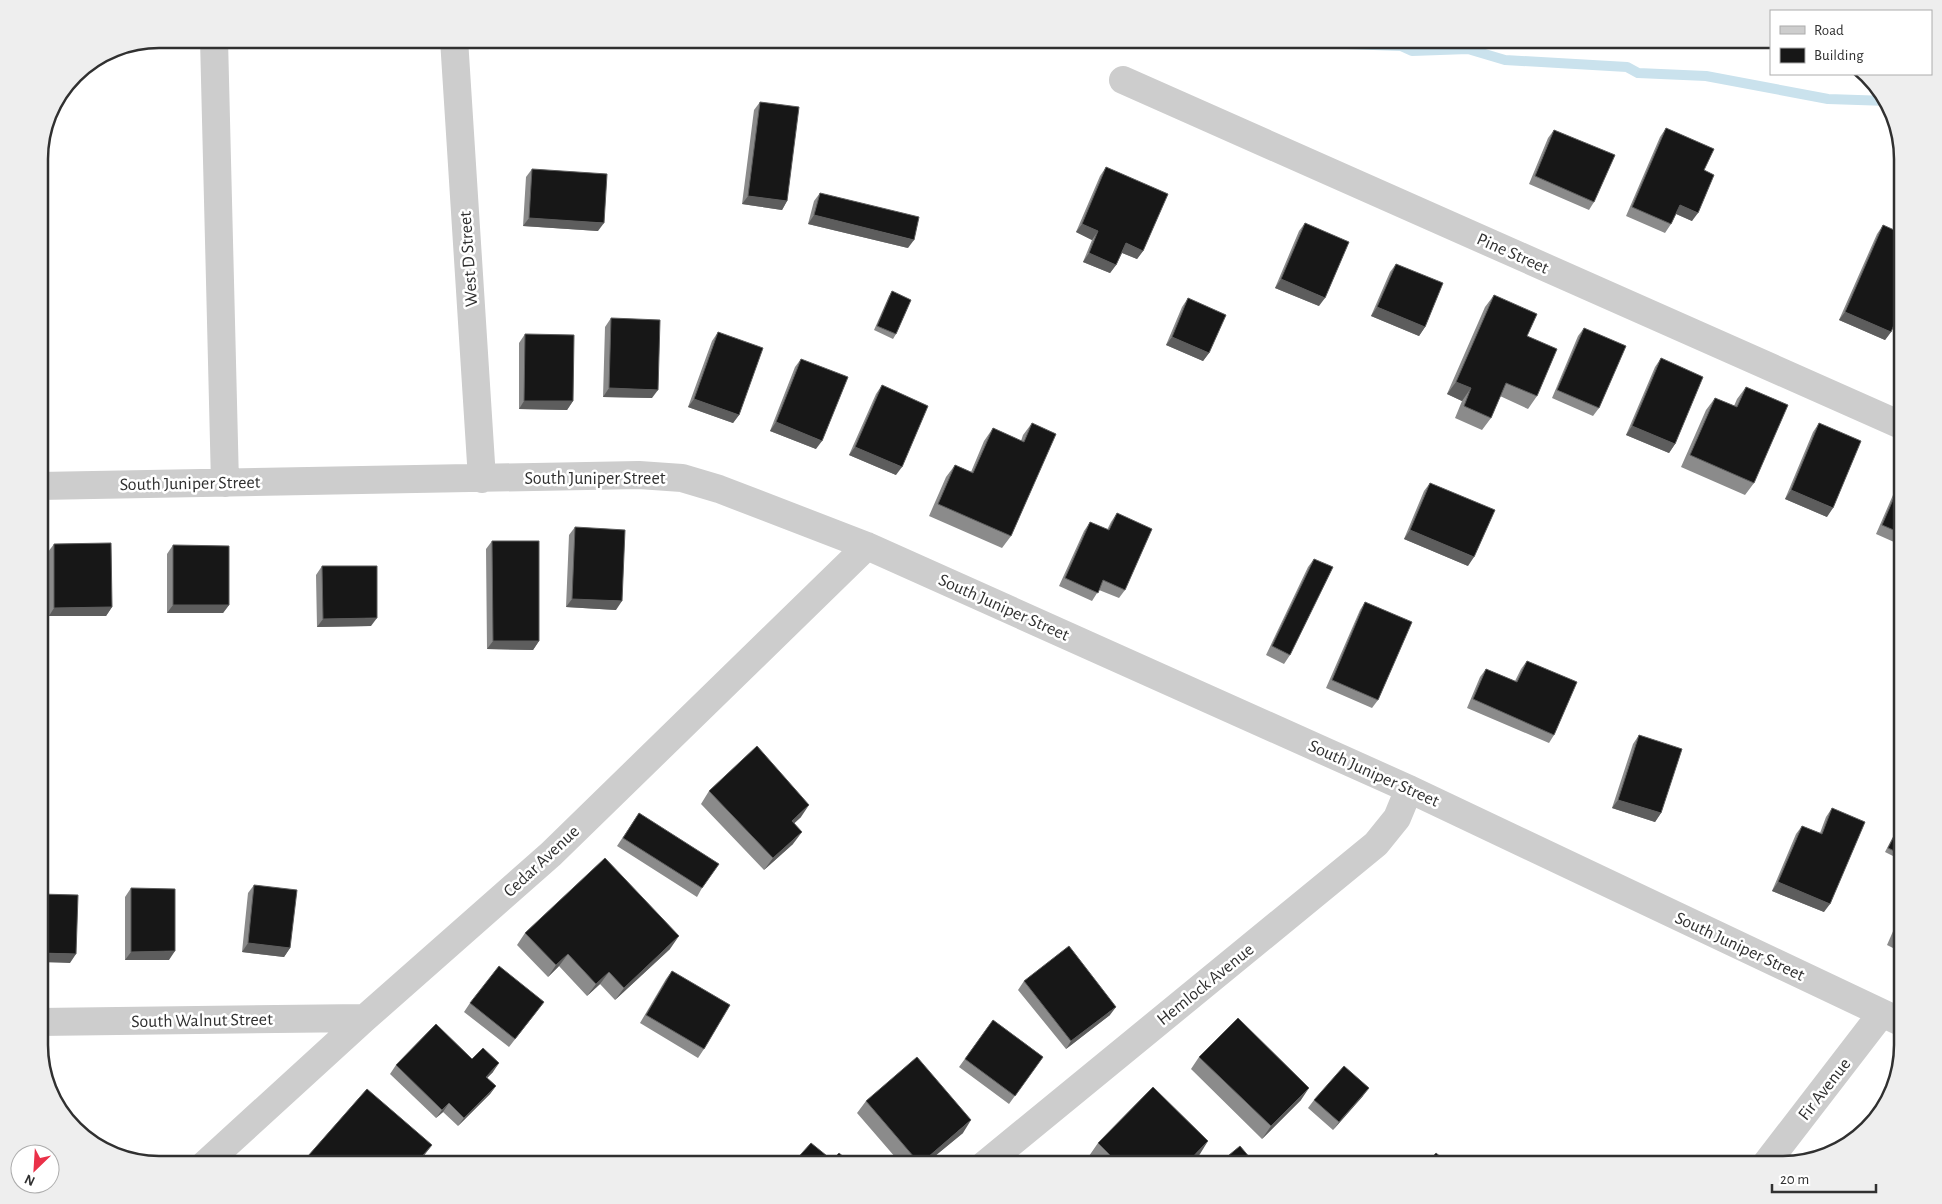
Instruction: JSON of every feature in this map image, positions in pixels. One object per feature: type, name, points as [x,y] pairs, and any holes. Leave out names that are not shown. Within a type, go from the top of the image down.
[{"type":"street","points":[[214,48],[226,483]]},
{"type":"street","name":"West D Street","points":[[455,48],[482,479]]},
{"type":"street","name":"Pine Street","points":[[1123,80],[1894,422]]},
{"type":"street","name":"South Juniper Street","points":[[48,486],[639,475],[682,478],[720,489],[867,546],[1409,789],[1893,1018]]},
{"type":"street","name":"Cedar Avenue","points":[[214,1156],[365,1018],[551,854],[867,546]]},
{"type":"street","name":"Hemlock Avenue","points":[[995,1156],[1376,844],[1397,818],[1409,789]]},
{"type":"street","name":"South Walnut Street","points":[[48,1022],[365,1018]]},
{"type":"street","name":"Fir Avenue","points":[[1773,1156],[1893,1018]]},
{"type":"building","points":[[760,102],[799,107],[787,201],[748,196]]},
{"type":"building","points":[[1666,128],[1714,149],[1704,170],[1714,175],[1698,213],[1680,205],[1671,224],[1632,207]]},
{"type":"building","points":[[1554,130],[1615,155],[1594,202],[1535,176]]},
{"type":"building","points":[[1106,167],[1168,194],[1143,251],[1126,243],[1116,265],[1089,253],[1098,231],[1082,224]]},
{"type":"building","points":[[532,169],[607,174],[604,223],[529,218]]},
{"type":"building","points":[[820,193],[919,217],[914,240],[814,215]]},
{"type":"building","points":[[1305,223],[1349,242],[1325,298],[1281,279]]},
{"type":"building","points":[[1883,225],[1894,230],[1894,325],[1891,332],[1845,312]]},
{"type":"building","points":[[1396,264],[1443,283],[1425,327],[1377,307]]},
{"type":"building","points":[[892,291],[911,300],[896,334],[877,326]]},
{"type":"building","points":[[1494,295],[1537,314],[1527,336],[1557,349],[1537,396],[1506,383],[1491,418],[1464,406],[1471,388],[1456,382]]},
{"type":"building","points":[[1188,298],[1226,315],[1209,353],[1172,337]]},
{"type":"building","points":[[611,318],[660,320],[658,390],[609,388]]},
{"type":"building","points":[[1584,328],[1626,346],[1599,408],[1557,390]]},
{"type":"building","points":[[718,332],[763,348],[739,415],[694,399]]},
{"type":"building","points":[[525,334],[574,335],[573,401],[524,401]]},
{"type":"building","points":[[1661,358],[1703,377],[1675,444],[1632,426]]},
{"type":"building","points":[[801,359],[848,377],[822,441],[776,422]]},
{"type":"building","points":[[882,385],[928,406],[902,467],[855,447]]},
{"type":"building","points":[[1746,387],[1788,405],[1754,483],[1690,455],[1715,398],[1737,407]]},
{"type":"building","points":[[1032,423],[1056,434],[1011,536],[938,504],[955,465],[973,473],[993,428],[1024,442]]},
{"type":"building","points":[[1819,423],[1861,441],[1833,508],[1791,490]]},
{"type":"building","points":[[1430,483],[1495,510],[1474,557],[1410,530]]},
{"type":"building","points":[[1894,498],[1894,530],[1882,525]]},
{"type":"building","points":[[1117,513],[1152,529],[1125,590],[1103,580],[1098,593],[1065,578],[1090,522],[1109,530]]},
{"type":"building","points":[[575,527],[625,530],[622,601],[572,599]]},
{"type":"building","points":[[492,541],[539,541],[539,641],[493,641]]},
{"type":"building","points":[[111,543],[112,607],[54,608],[54,544]]},
{"type":"building","points":[[173,545],[229,546],[229,605],[173,605]]},
{"type":"building","points":[[1314,559],[1333,567],[1290,655],[1272,646]]},
{"type":"building","points":[[322,566],[377,566],[377,618],[323,619]]},
{"type":"building","points":[[1365,602],[1412,622],[1378,700],[1332,680]]},
{"type":"building","points":[[1527,661],[1577,682],[1554,735],[1473,699],[1486,669],[1517,682]]},
{"type":"building","points":[[1639,735],[1682,749],[1661,813],[1618,800]]},
{"type":"building","points":[[757,746],[809,805],[792,821],[802,832],[773,858],[709,791]]},
{"type":"building","points":[[1832,808],[1865,822],[1830,904],[1778,882],[1802,826],[1822,834]]},
{"type":"building","points":[[639,813],[719,864],[702,888],[623,838]]},
{"type":"building","points":[[1894,836],[1894,851],[1888,848]]},
{"type":"building","points":[[605,858],[679,936],[624,988],[609,972],[596,984],[568,954],[556,965],[525,933]]},
{"type":"building","points":[[254,885],[297,890],[290,948],[248,943]]},
{"type":"building","points":[[131,888],[175,889],[175,951],[131,952]]},
{"type":"building","points":[[48,894],[78,895],[76,954],[48,953]]},
{"type":"building","points":[[1069,946],[1116,1007],[1071,1041],[1024,981]]},
{"type":"building","points":[[499,966],[544,1002],[515,1039],[470,1003]]},
{"type":"building","points":[[672,971],[730,1005],[704,1049],[646,1015]]},
{"type":"building","points":[[1238,1018],[1309,1088],[1271,1126],[1199,1057]]},
{"type":"building","points":[[993,1020],[1043,1057],[1015,1096],[965,1059]]},
{"type":"building","points":[[436,1024],[472,1059],[483,1048],[499,1063],[486,1077],[496,1086],[464,1118],[449,1103],[442,1110],[396,1065]]},
{"type":"building","points":[[917,1057],[971,1120],[929,1156],[913,1156],[866,1101]]},
{"type":"building","points":[[1344,1066],[1369,1088],[1339,1122],[1314,1100]]},
{"type":"building","points":[[1153,1087],[1208,1141],[1194,1156],[1111,1156],[1098,1143]]},
{"type":"building","points":[[367,1089],[432,1145],[422,1156],[308,1156]]},
{"type":"building","points":[[811,1143],[827,1156],[799,1156]]},
{"type":"building","points":[[1240,1146],[1248,1156],[1228,1156]]},
{"type":"waterway","points":[[1405,48],[1412,51],[1468,49],[1505,60],[1627,67],[1638,73],[1706,76],[1828,99],[1878,101]]}]
